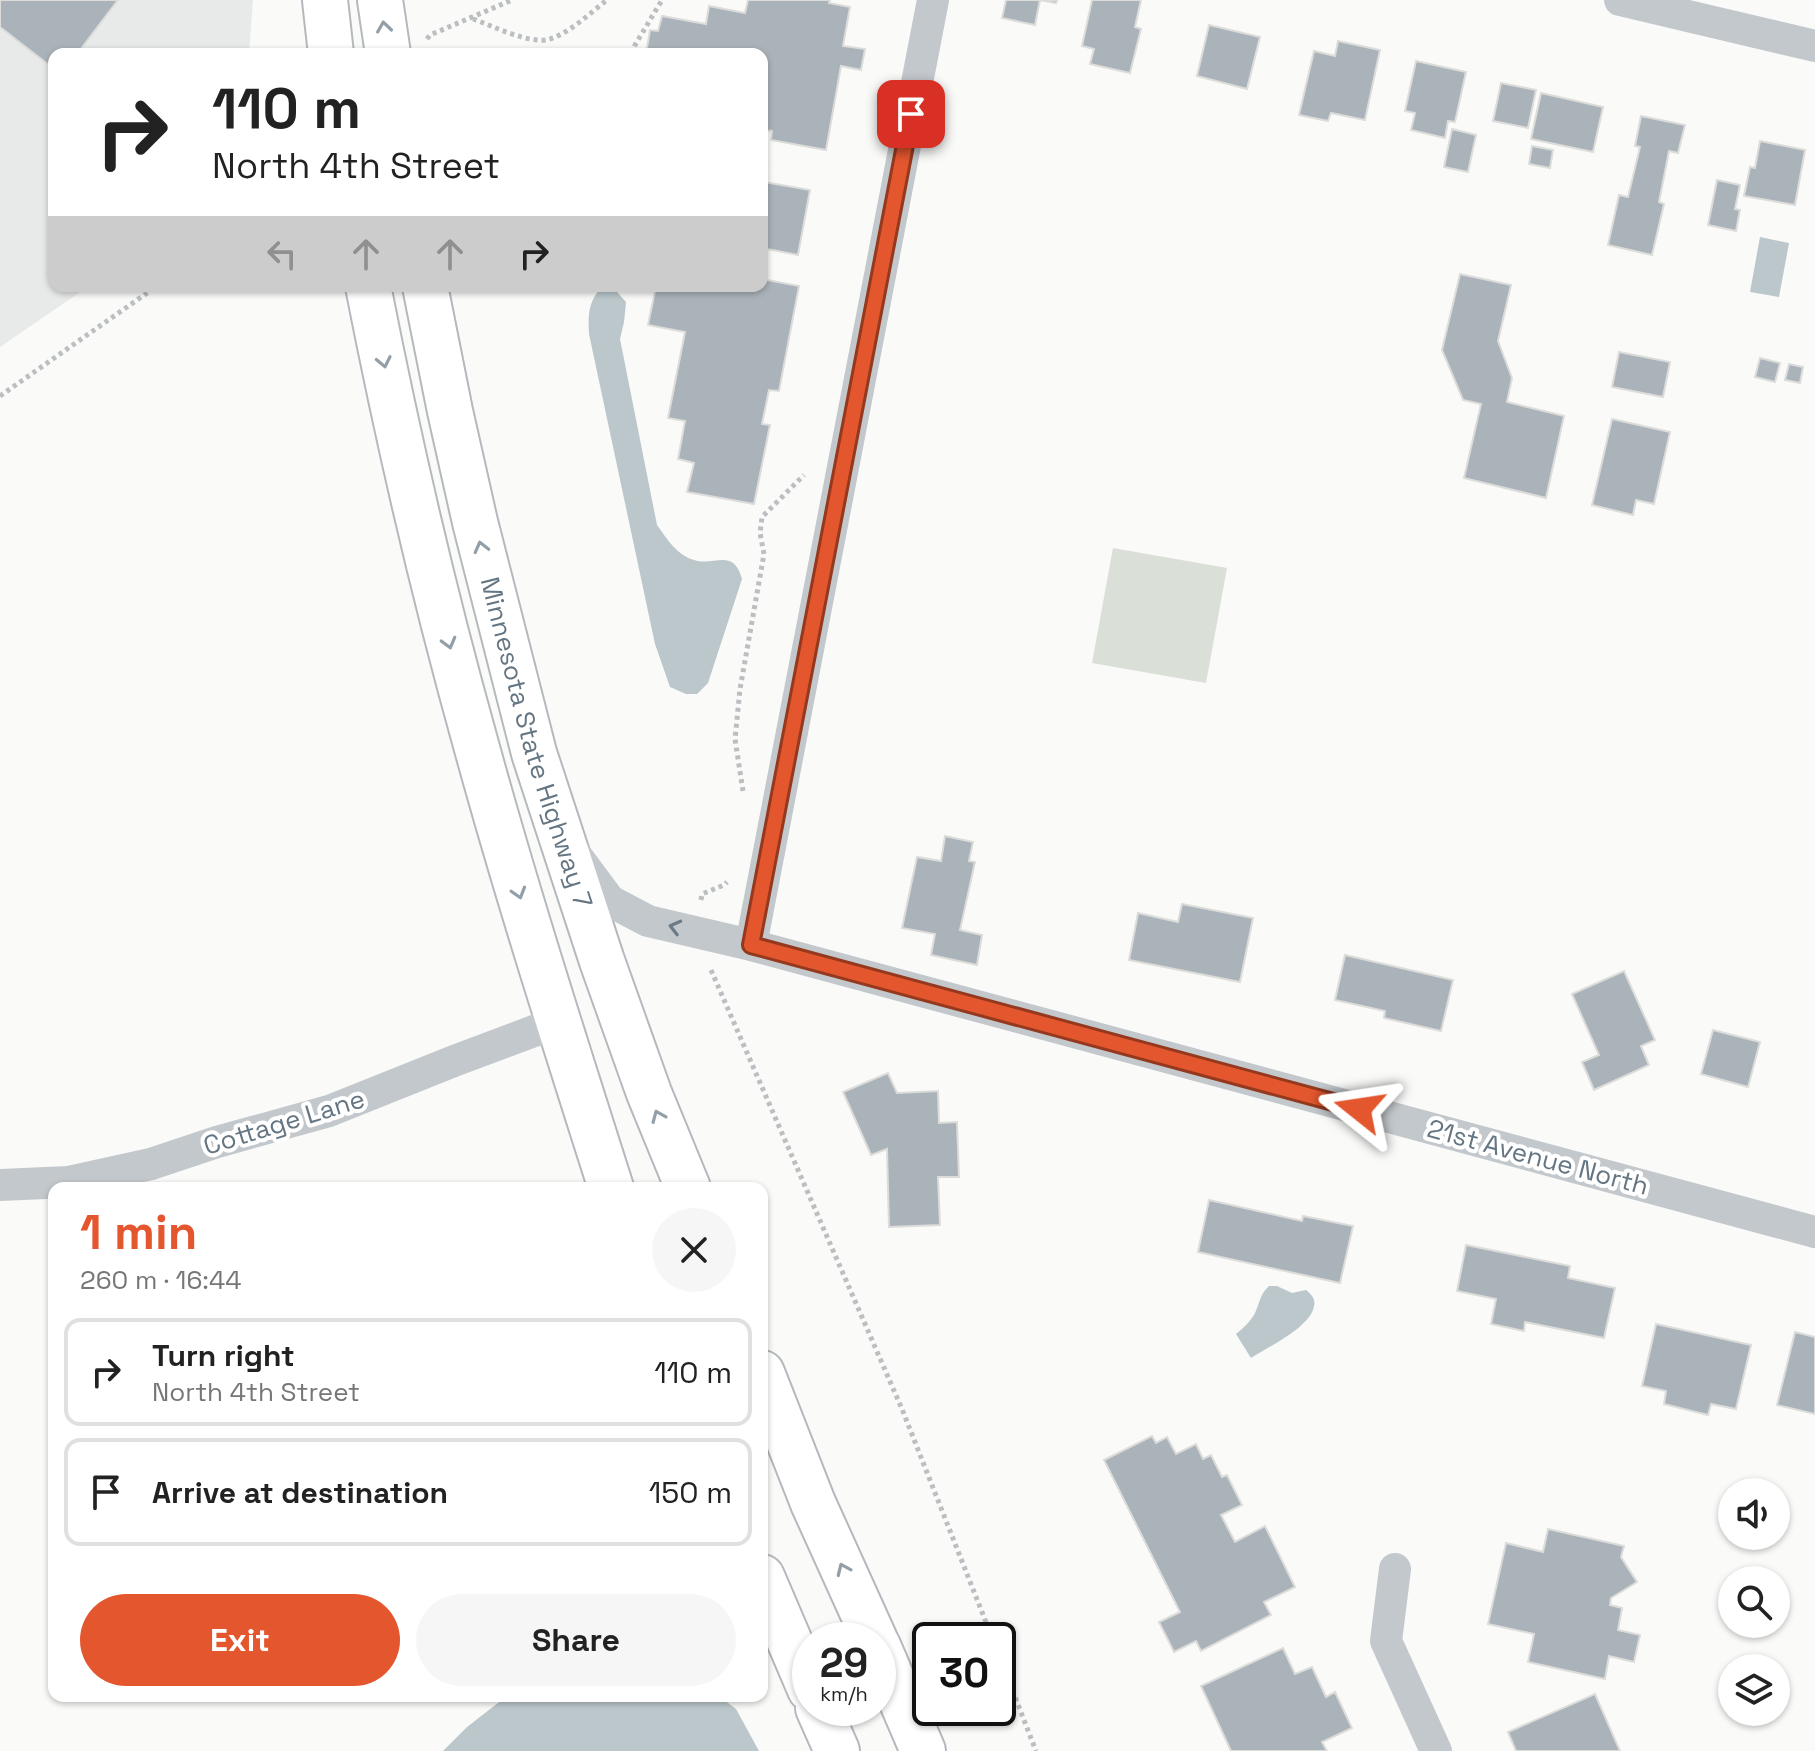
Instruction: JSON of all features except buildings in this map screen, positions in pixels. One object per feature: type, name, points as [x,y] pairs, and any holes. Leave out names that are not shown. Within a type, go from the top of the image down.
[{"type":"highway","points":[[325,0],[330,48]]},
{"type":"highway","points":[[380,0],[387,48]]},
{"type":"highway","points":[[369,292],[420,529],[453,660],[558,1022],[609,1182]]},
{"type":"highway","name":"Minnesota State Highway 7","points":[[426,292],[450,411],[499,621],[534,753],[602,961],[649,1093],[686,1182]]},
{"type":"highway","points":[[768,1388],[813,1503],[867,1622]]},
{"type":"highway","points":[[768,1591],[792,1647]]},
{"type":"highway","points":[[896,1688],[923,1751]]},
{"type":"highway","points":[[826,1726],[837,1751]]},
{"type":"street","points":[[751,945],[933,0]]},
{"type":"street","points":[[1620,0],[1815,46]]},
{"type":"street","name":"21st Avenue North","points":[[561,837],[610,901],[648,921],[751,945],[1815,1232]]},
{"type":"street","name":"Cottage Lane","points":[[69,1182],[151,1164],[329,1111],[558,1022]]},
{"type":"street","name":"Cottage Lane","points":[[0,1185],[48,1183]]},
{"type":"street","points":[[1395,1569],[1386,1641],[1436,1751]]},
{"type":"path","points":[[430,35],[512,0]]},
{"type":"path","points":[[473,19],[527,38],[548,40],[607,0]]},
{"type":"path","points":[[634,48],[662,0]]},
{"type":"path","points":[[0,396],[148,292]]},
{"type":"path","points":[[744,795],[735,739],[740,689],[764,554],[760,533],[762,517],[811,467]]},
{"type":"path","points":[[732,875],[724,885],[702,894],[694,932],[902,1409],[986,1622]]},
{"type":"path","points":[[1016,1699],[1036,1751]]},
{"type":"shaded area","points":[[0,0],[253,0],[249,48],[48,48],[48,292],[80,292],[0,347]]},
{"type":"shaded area","points":[[1760,237],[1789,243],[1779,297],[1750,292]]},
{"type":"shaded area","points":[[617,292],[626,302],[620,339],[657,525],[682,554],[701,562],[728,561],[738,569],[742,579],[708,683],[697,694],[686,694],[670,687],[655,644],[589,334],[589,316],[596,294]]},
{"type":"shaded area","points":[[1113,548],[1227,568],[1206,683],[1092,663]]},
{"type":"shaded area","points":[[1269,1286],[1292,1293],[1306,1290],[1314,1299],[1314,1306],[1297,1329],[1251,1358],[1236,1334],[1252,1318]]},
{"type":"shaded area","points":[[499,1702],[727,1702],[736,1709],[759,1751],[443,1751]]},
{"type":"route","points":[[911,114],[751,945],[1359,1109]]}]
